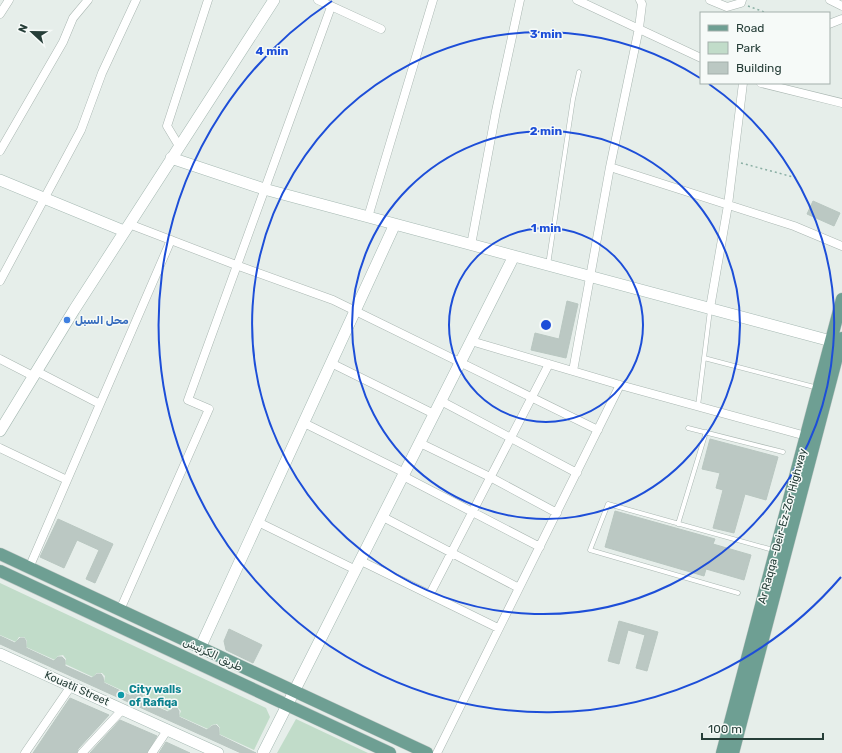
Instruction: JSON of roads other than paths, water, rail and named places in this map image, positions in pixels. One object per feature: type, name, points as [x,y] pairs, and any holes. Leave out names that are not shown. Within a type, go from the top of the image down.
[{"type":"main road","name":"Ar Raqqa -Deir-Ez-Zor Highway","points":[[733,753],[836,339],[842,299]]},
{"type":"main road","name":"Ar Raqqa -Deir-Ez-Zor Highway","points":[[722,753],[818,388],[836,339]]},
{"type":"main road","name":"طريق الكرنيش","points":[[0,554],[427,753]]},
{"type":"main road","name":"طريق الكرنيش","points":[[0,570],[390,753]]},
{"type":"street","points":[[0,14],[9,0]]},
{"type":"street","points":[[0,151],[3,141],[63,42],[73,18],[88,0]]},
{"type":"street","points":[[0,280],[81,130],[102,73],[136,0]]},
{"type":"street","points":[[179,146],[167,126],[208,0]]},
{"type":"street","points":[[0,431],[127,227],[274,0]]},
{"type":"street","points":[[318,0],[381,29]]},
{"type":"street","points":[[368,217],[433,0]]},
{"type":"street","points":[[471,244],[496,111],[520,0]]},
{"type":"street","points":[[577,0],[700,58]]},
{"type":"street","points":[[573,371],[610,167],[639,28],[642,4],[640,0]]},
{"type":"street","points":[[710,0],[727,7],[741,1]]},
{"type":"street","points":[[830,0],[842,6]]},
{"type":"street","points":[[120,610],[209,409],[188,400],[331,7]]},
{"type":"street","points":[[830,24],[842,19]]},
{"type":"street","points":[[710,308],[728,205],[743,84]]},
{"type":"street","points":[[765,84],[842,103]]},
{"type":"street","points":[[172,158],[264,189],[710,308],[836,339]]},
{"type":"street","points":[[610,167],[794,226],[842,246]]},
{"type":"street","points":[[0,180],[44,198],[127,227],[171,240],[333,300],[598,430]]},
{"type":"street","points":[[200,648],[395,224]]},
{"type":"street","points":[[29,568],[171,240]]},
{"type":"street","points":[[263,753],[514,256]]},
{"type":"street","points":[[471,341],[620,385],[806,436]]},
{"type":"street","points":[[0,359],[35,373],[100,404]]},
{"type":"street","points":[[331,363],[434,414]]},
{"type":"street","points":[[430,594],[549,364]]},
{"type":"street","points":[[437,753],[620,385]]},
{"type":"street","points":[[441,401],[510,439],[577,473]]},
{"type":"street","points":[[304,423],[404,474],[472,512],[540,547]]},
{"type":"street","points":[[420,443],[490,477],[557,513]]},
{"type":"street","points":[[0,448],[67,480]]},
{"type":"street","points":[[383,517],[519,588]]},
{"type":"street","points":[[258,522],[430,594],[498,628]]},
{"type":"street","name":"Kouatli Street","points":[[0,654],[122,708],[218,753]]},
{"type":"street","points":[[25,753],[71,686]]},
{"type":"street","points":[[82,753],[122,708]]},
{"type":"street","points":[[152,753],[168,729]]},
{"type":"lane","points":[[548,265],[573,99],[579,72]]},
{"type":"lane","points":[[698,406],[710,308]]},
{"type":"lane","points":[[704,358],[818,388]]},
{"type":"lane","points":[[688,428],[783,452]]},
{"type":"lane","points":[[678,524],[706,432]]},
{"type":"lane","points":[[738,593],[590,550],[608,504],[776,550]]},
{"type":"place","name":"محل السبل","points":[[67,320]]},
{"type":"place","name":"City walls of Rafiqa","points":[[121,695]]}]
